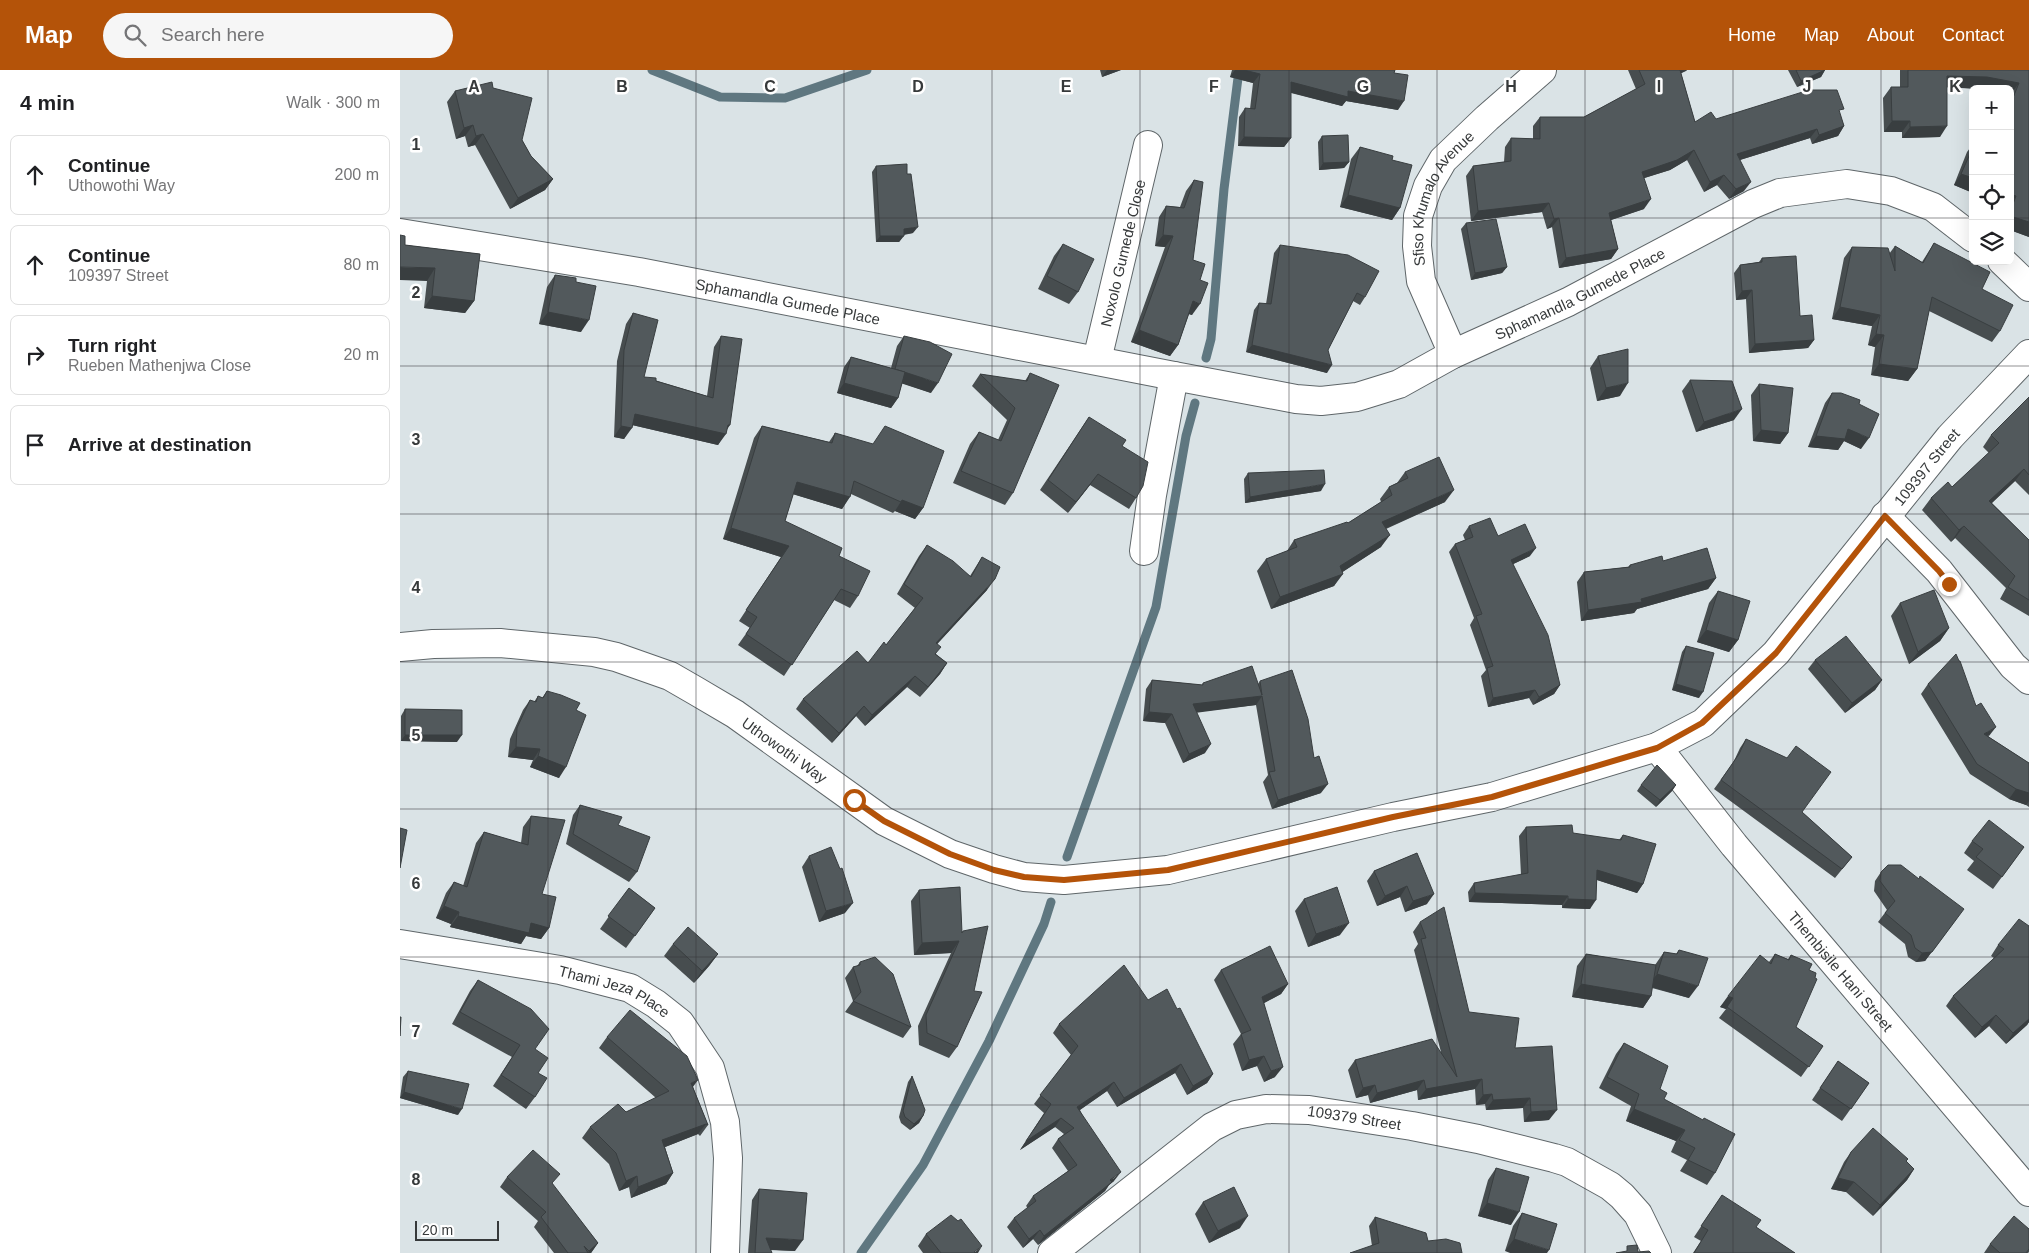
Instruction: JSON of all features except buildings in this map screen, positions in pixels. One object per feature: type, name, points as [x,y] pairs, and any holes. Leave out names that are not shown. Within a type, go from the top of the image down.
[{"type":"street","name":"Sfiso Khumalo Avenue","points":[[1452,354],[1421,281],[1416,246],[1418,216],[1428,186],[1443,160],[1539,71]]},
{"type":"street","name":"Noxolo Gumede Close","points":[[1097,360],[1148,144]]},
{"type":"street","name":"Sphamandla Gumede Place","points":[[400,233],[638,272],[1174,376],[1296,399],[1320,401],[1357,397],[1399,384],[1452,354],[1568,302],[1753,204],[1780,193],[1847,184],[1891,191],[1933,207],[1969,235]]},
{"type":"street","points":[[2006,265],[2029,286]]},
{"type":"street","name":"109397 Street","points":[[1657,748],[1702,723],[1776,653],[1950,437],[2029,354]]},
{"type":"street","points":[[1144,551],[1152,495],[1174,376]]},
{"type":"street","points":[[1885,516],[1939,571],[2013,666],[2029,680]]},
{"type":"street","name":"Uthowothi Way","points":[[400,647],[433,644],[500,643],[594,652],[616,657],[670,676],[735,714],[884,821],[950,854],[994,870],[1017,875],[1064,880],[1168,870],[1393,817],[1492,797],[1657,748]]},
{"type":"street","name":"Thembisile Hani Street","points":[[1657,748],[1734,844],[2029,1192]]},
{"type":"street","name":"Thami Jeza Place","points":[[400,944],[560,970],[630,988],[656,1004],[680,1023],[710,1068],[725,1122],[728,1158],[725,1253]]},
{"type":"street","name":"109379 Street","points":[[1052,1253],[1212,1128],[1236,1115],[1266,1109],[1309,1110],[1412,1126],[1478,1139],[1567,1162],[1610,1186],[1622,1196],[1638,1214],[1657,1253]]},
{"type":"waterway","points":[[652,70],[720,97],[785,98],[867,70]]},
{"type":"waterway","points":[[1206,358],[1211,339],[1224,189],[1239,70]]},
{"type":"waterway","points":[[1067,857],[1156,607],[1186,436],[1195,403]]},
{"type":"waterway","points":[[861,1253],[923,1165],[989,1041],[1044,924],[1051,902]]},
{"type":"route","points":[[854,800],[884,821],[950,854],[994,870],[1024,877],[1064,880],[1168,870],[1393,817],[1492,797],[1657,748],[1702,723],[1776,653],[1885,516],[1939,571],[1949,584]]}]
